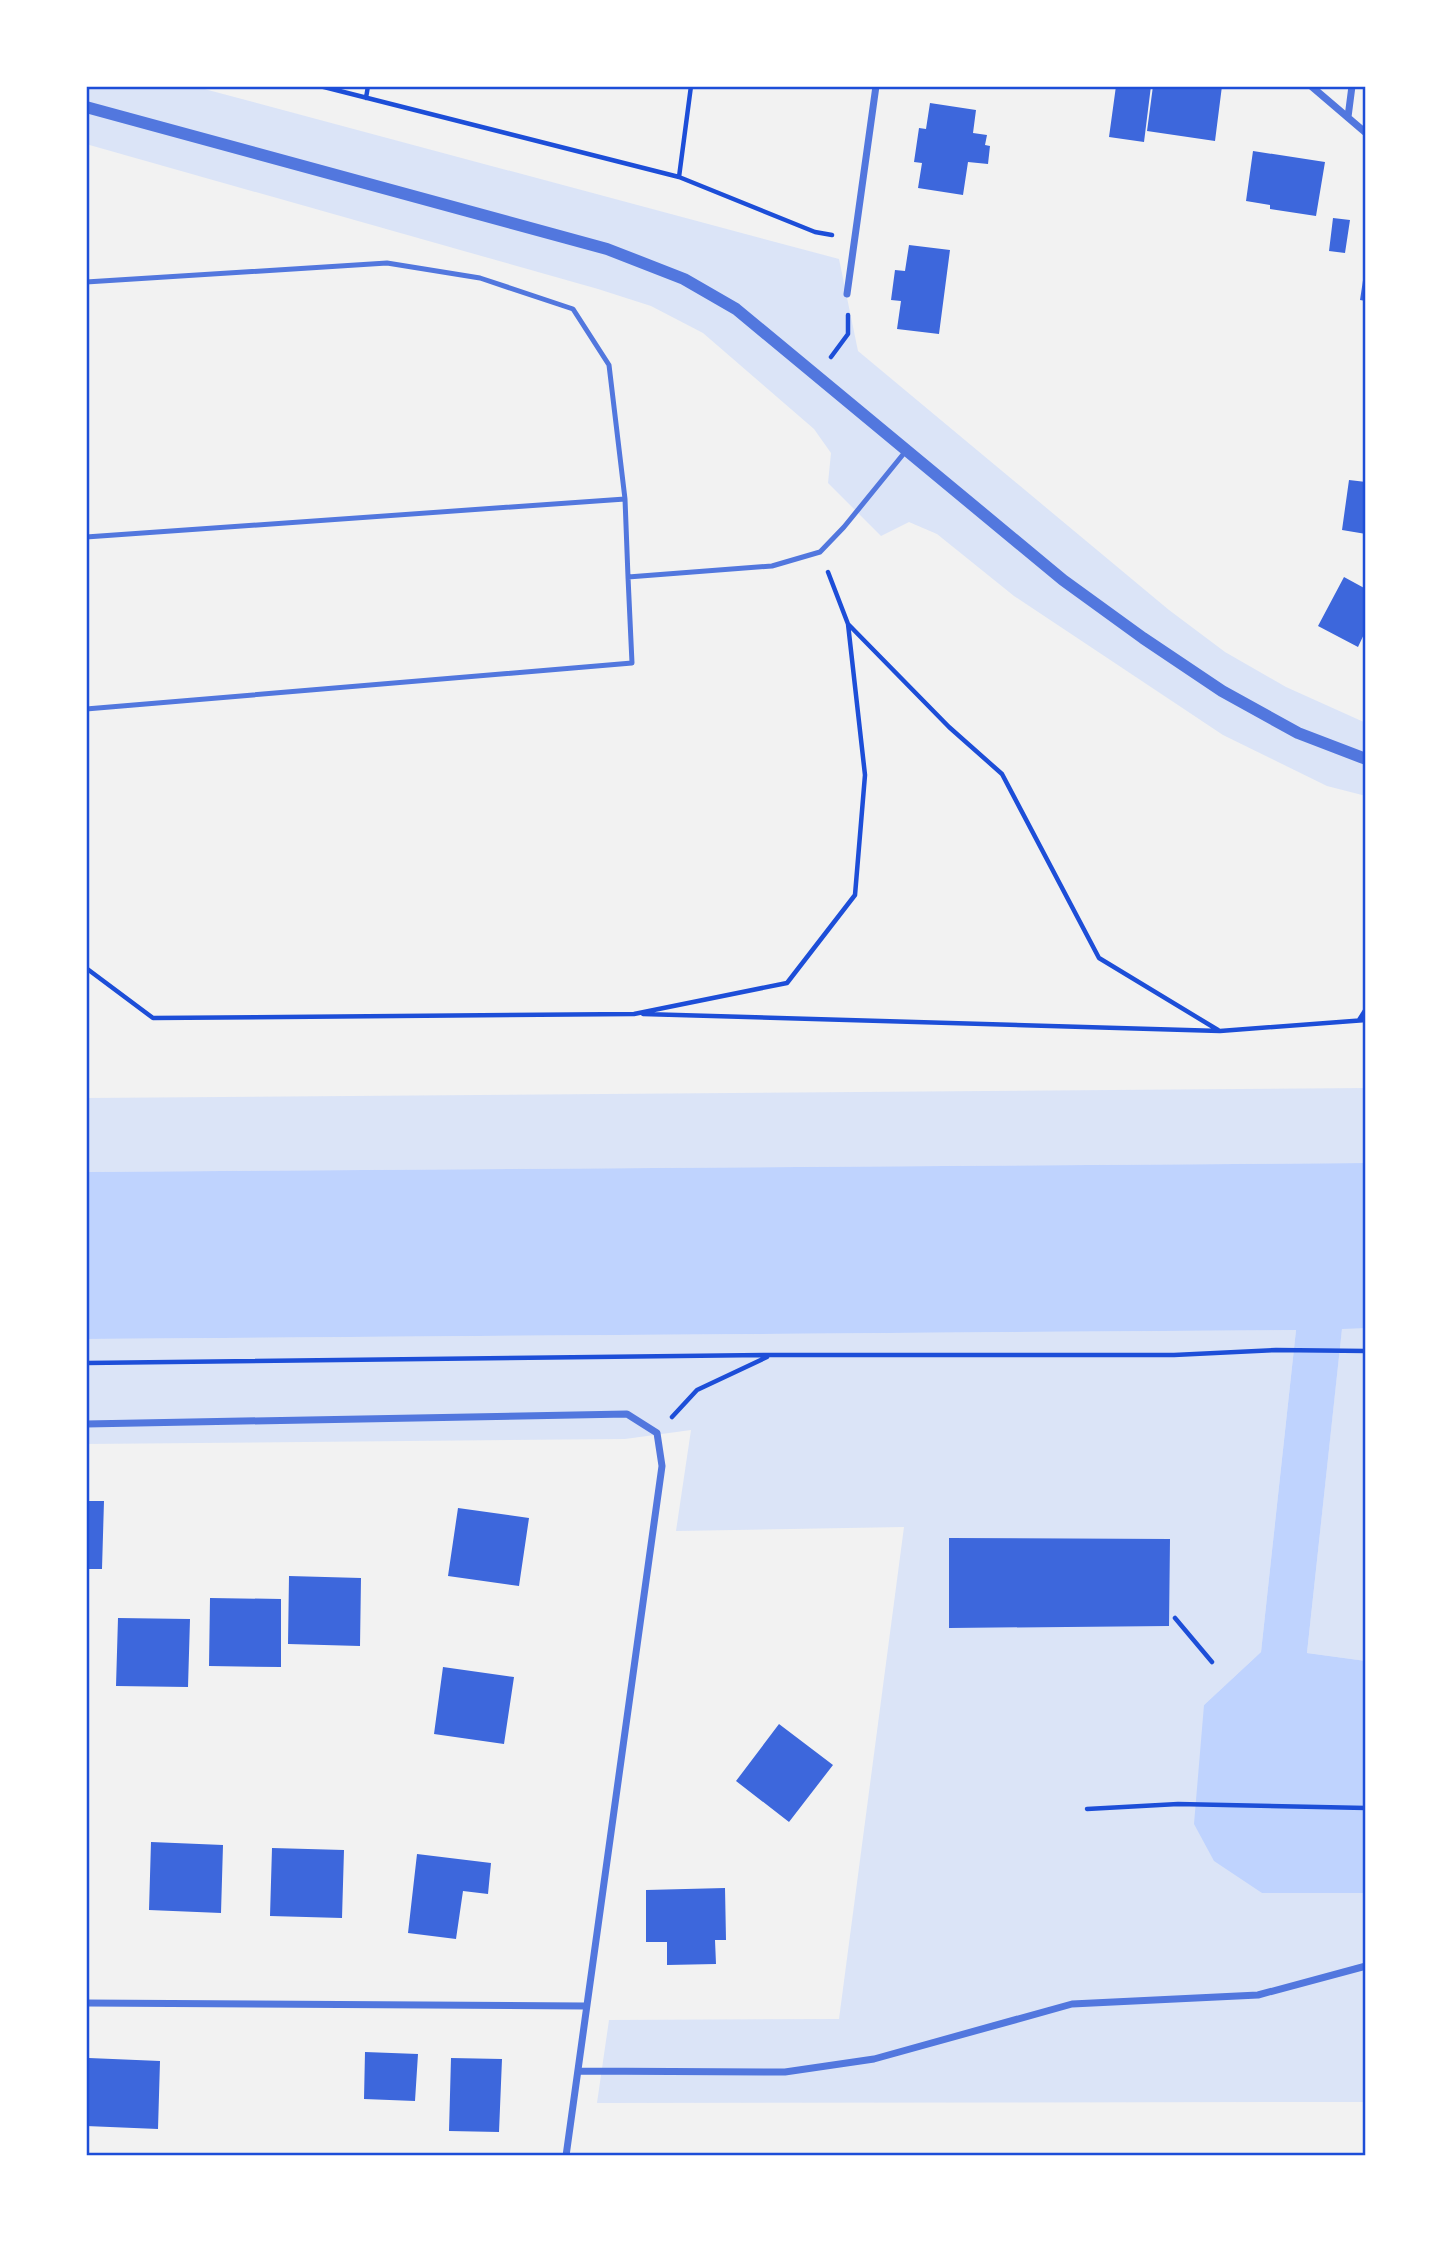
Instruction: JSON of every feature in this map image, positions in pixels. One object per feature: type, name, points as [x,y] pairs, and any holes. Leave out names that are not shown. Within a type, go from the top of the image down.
[{"type":"street","points":[[847,293],[876,86]]},
{"type":"street","points":[[1311,86],[1366,133]]},
{"type":"street","points":[[1348,117],[1352,86]]},
{"type":"street","points":[[86,107],[607,249],[684,279],[736,309],[1063,580],[1210,684],[1298,733],[1366,759]]},
{"type":"street","points":[[86,1424],[628,1413],[657,1433],[662,1466],[566,2156]]},
{"type":"street","points":[[578,2071],[785,2072],[874,2059],[1072,2004],[1258,1995],[1366,1966]]},
{"type":"street","points":[[86,2003],[585,2007]]},
{"type":"lane","points":[[86,282],[387,263],[480,278],[573,309],[609,365],[625,499],[632,663],[86,709]]},
{"type":"lane","points":[[628,578],[772,566],[820,552],[844,527],[907,449]]},
{"type":"lane","points":[[86,537],[625,499]]},
{"type":"path","points":[[320,86],[679,177],[815,232],[855,239]]},
{"type":"path","points":[[366,97],[368,86]]},
{"type":"path","points":[[679,177],[691,86]]},
{"type":"path","points":[[817,376],[848,334],[847,293]]},
{"type":"path","points":[[634,1013],[787,983],[855,895],[866,775],[848,624],[820,552]]},
{"type":"path","points":[[848,624],[949,727],[1002,774],[1099,958],[1220,1031]]},
{"type":"path","points":[[86,968],[153,1018],[634,1013],[1220,1031],[1366,1020]]},
{"type":"path","points":[[1359,1020],[1366,1009]]},
{"type":"path","points":[[86,1363],[771,1355],[1174,1355],[1276,1350],[1366,1350]]},
{"type":"path","points":[[657,1433],[697,1390],[771,1355]]},
{"type":"path","points":[[1175,1618],[1212,1662]]},
{"type":"path","points":[[1087,1809],[1178,1804],[1366,1808]]},
{"type":"shaded area","points":[[86,86],[193,86],[839,259],[858,351],[1169,610],[1225,652],[1286,687],[1366,723],[1366,796],[1327,786],[1223,735],[1014,596],[937,534],[909,522],[881,536],[828,483],[831,453],[814,429],[703,333],[651,306],[598,289],[86,144]]},
{"type":"shaded area","points":[[1366,1088],[1366,1163],[86,1172],[86,1098]]},
{"type":"shaded area","points":[[1342,1328],[1366,1328],[1366,1661],[1307,1653]]},
{"type":"shaded area","points":[[1296,1330],[1261,1652],[1204,1705],[1262,1893],[1366,1893],[1366,2102],[597,2103],[609,2020],[839,2019],[904,1527],[676,1531],[691,1430],[625,1439],[86,1444],[86,1339]]},
{"type":"water","points":[[1366,1163],[1366,1328],[1342,1329],[1307,1653],[1366,1661],[1366,1893],[1262,1893],[1214,1861],[1194,1824],[1204,1705],[1261,1652],[1296,1330],[86,1339],[86,1172]]},
{"type":"building","points":[[1116,86],[1151,86],[1144,142],[1109,137]]},
{"type":"building","points":[[1153,86],[1222,86],[1215,141],[1147,131]]},
{"type":"building","points":[[930,103],[976,110],[973,133],[987,135],[985,145],[990,146],[988,164],[968,162],[963,195],[918,188],[922,163],[914,162],[919,128],[926,129]]},
{"type":"building","points":[[1253,151],[1325,162],[1316,216],[1270,209],[1270,205],[1246,201]]},
{"type":"building","points":[[1333,218],[1350,220],[1345,253],[1329,251]]},
{"type":"building","points":[[909,245],[950,250],[939,334],[897,329],[901,301],[891,300],[895,270],[905,271]]},
{"type":"building","points":[[1366,267],[1366,301],[1360,300]]},
{"type":"building","points":[[1349,480],[1366,482],[1366,534],[1342,530]]},
{"type":"building","points":[[1344,577],[1366,589],[1366,630],[1358,647],[1318,626]]},
{"type":"building","points":[[86,1501],[104,1501],[102,1569],[86,1569]]},
{"type":"building","points":[[458,1508],[529,1518],[519,1586],[448,1576]]},
{"type":"building","points":[[949,1538],[1170,1539],[1169,1626],[949,1628]]},
{"type":"building","points":[[289,1576],[361,1578],[360,1646],[288,1644]]},
{"type":"building","points":[[210,1598],[281,1599],[281,1667],[209,1666]]},
{"type":"building","points":[[118,1618],[190,1619],[188,1687],[116,1686]]},
{"type":"building","points":[[443,1667],[514,1677],[504,1744],[434,1734]]},
{"type":"building","points":[[779,1724],[833,1765],[789,1822],[736,1781]]},
{"type":"building","points":[[151,1842],[223,1845],[221,1913],[149,1910]]},
{"type":"building","points":[[272,1848],[344,1850],[342,1918],[270,1916]]},
{"type":"building","points":[[417,1854],[491,1863],[488,1894],[463,1891],[456,1939],[408,1933]]},
{"type":"building","points":[[725,1888],[726,1940],[715,1940],[716,1964],[667,1965],[667,1942],[646,1942],[646,1890]]},
{"type":"building","points":[[365,2052],[418,2054],[415,2101],[364,2099]]},
{"type":"building","points":[[89,2058],[160,2061],[158,2129],[86,2126]]},
{"type":"building","points":[[451,2058],[502,2059],[499,2132],[449,2131]]}]
